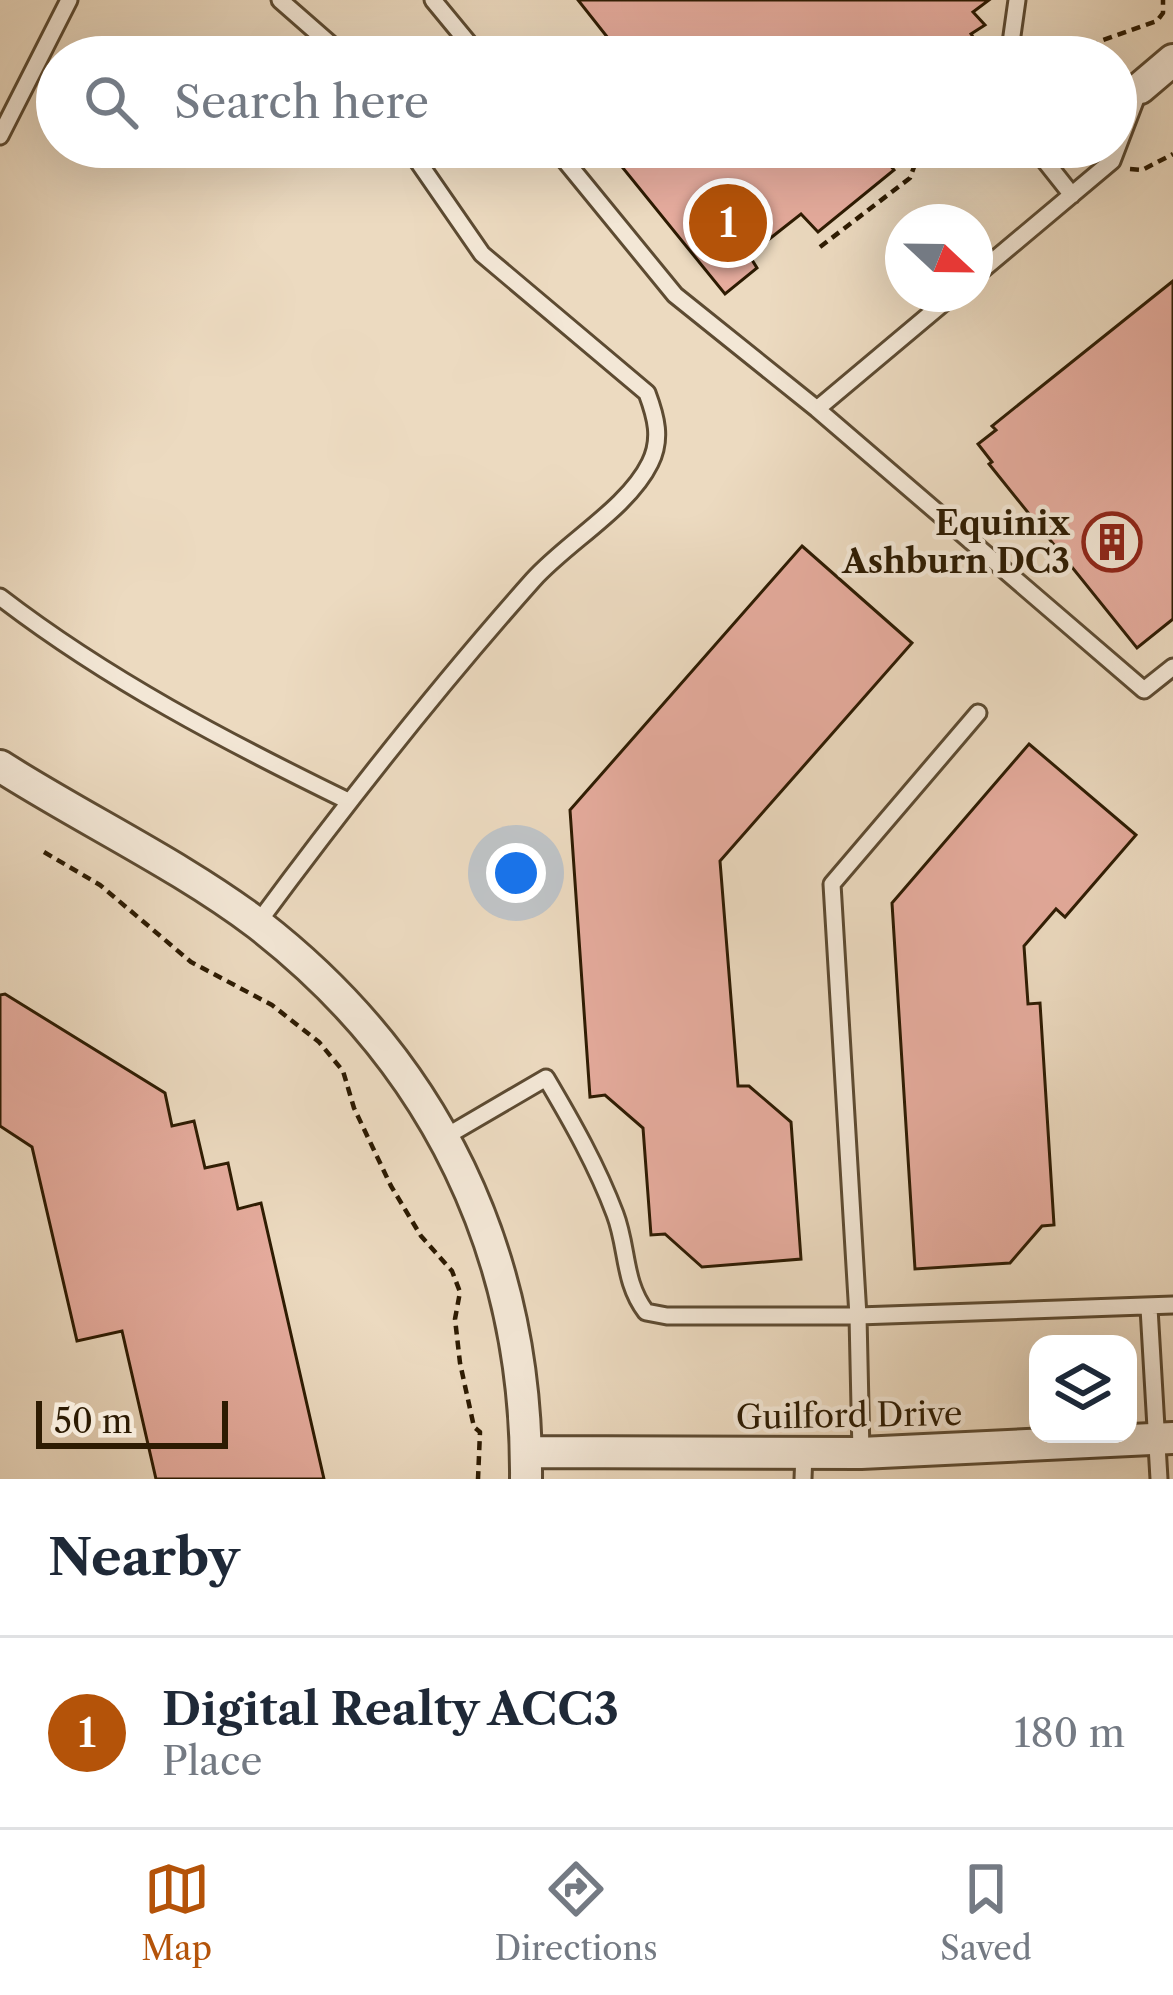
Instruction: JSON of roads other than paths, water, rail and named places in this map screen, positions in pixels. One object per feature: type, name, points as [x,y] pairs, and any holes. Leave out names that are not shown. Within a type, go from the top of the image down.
[{"type":"street","points":[[1137,83],[1173,61]]},
{"type":"street","points":[[0,766],[257,924],[368,1026],[445,1137],[470,1187],[503,1289],[525,1396],[526,1466]]},
{"type":"street","name":"Guilford Drive","points":[[526,1466],[803,1466],[861,1453],[1164,1440]]},
{"type":"lane","points":[[51,36],[69,0]]},
{"type":"lane","points":[[280,0],[321,36]]},
{"type":"lane","points":[[433,0],[463,36]]},
{"type":"lane","points":[[1012,36],[1017,0]]},
{"type":"lane","points":[[0,136],[36,65]]},
{"type":"lane","points":[[257,924],[455,668],[550,562],[639,482],[658,444],[656,417],[647,393],[482,254],[423,168]]},
{"type":"lane","points":[[571,168],[675,295],[817,409],[1144,691],[1173,667]]},
{"type":"lane","points":[[1051,168],[1072,195]]},
{"type":"lane","points":[[993,261],[1104,168]]},
{"type":"lane","points":[[817,409],[933,312]]},
{"type":"lane","points":[[0,597],[130,686],[226,741],[348,801]]},
{"type":"lane","points":[[861,1453],[858,1316],[832,884],[978,713]]},
{"type":"lane","points":[[445,1137],[546,1078],[602,1183],[617,1219],[631,1292],[646,1312],[667,1316],[858,1316],[1173,1305]]},
{"type":"lane","points":[[1149,1308],[1164,1440],[1159,1479]]},
{"type":"place","name":"Digital Realty ACC3","points":[[728,223]]},
{"type":"place","name":"Equinix Ashburn DC3","points":[[1112,542]]}]
